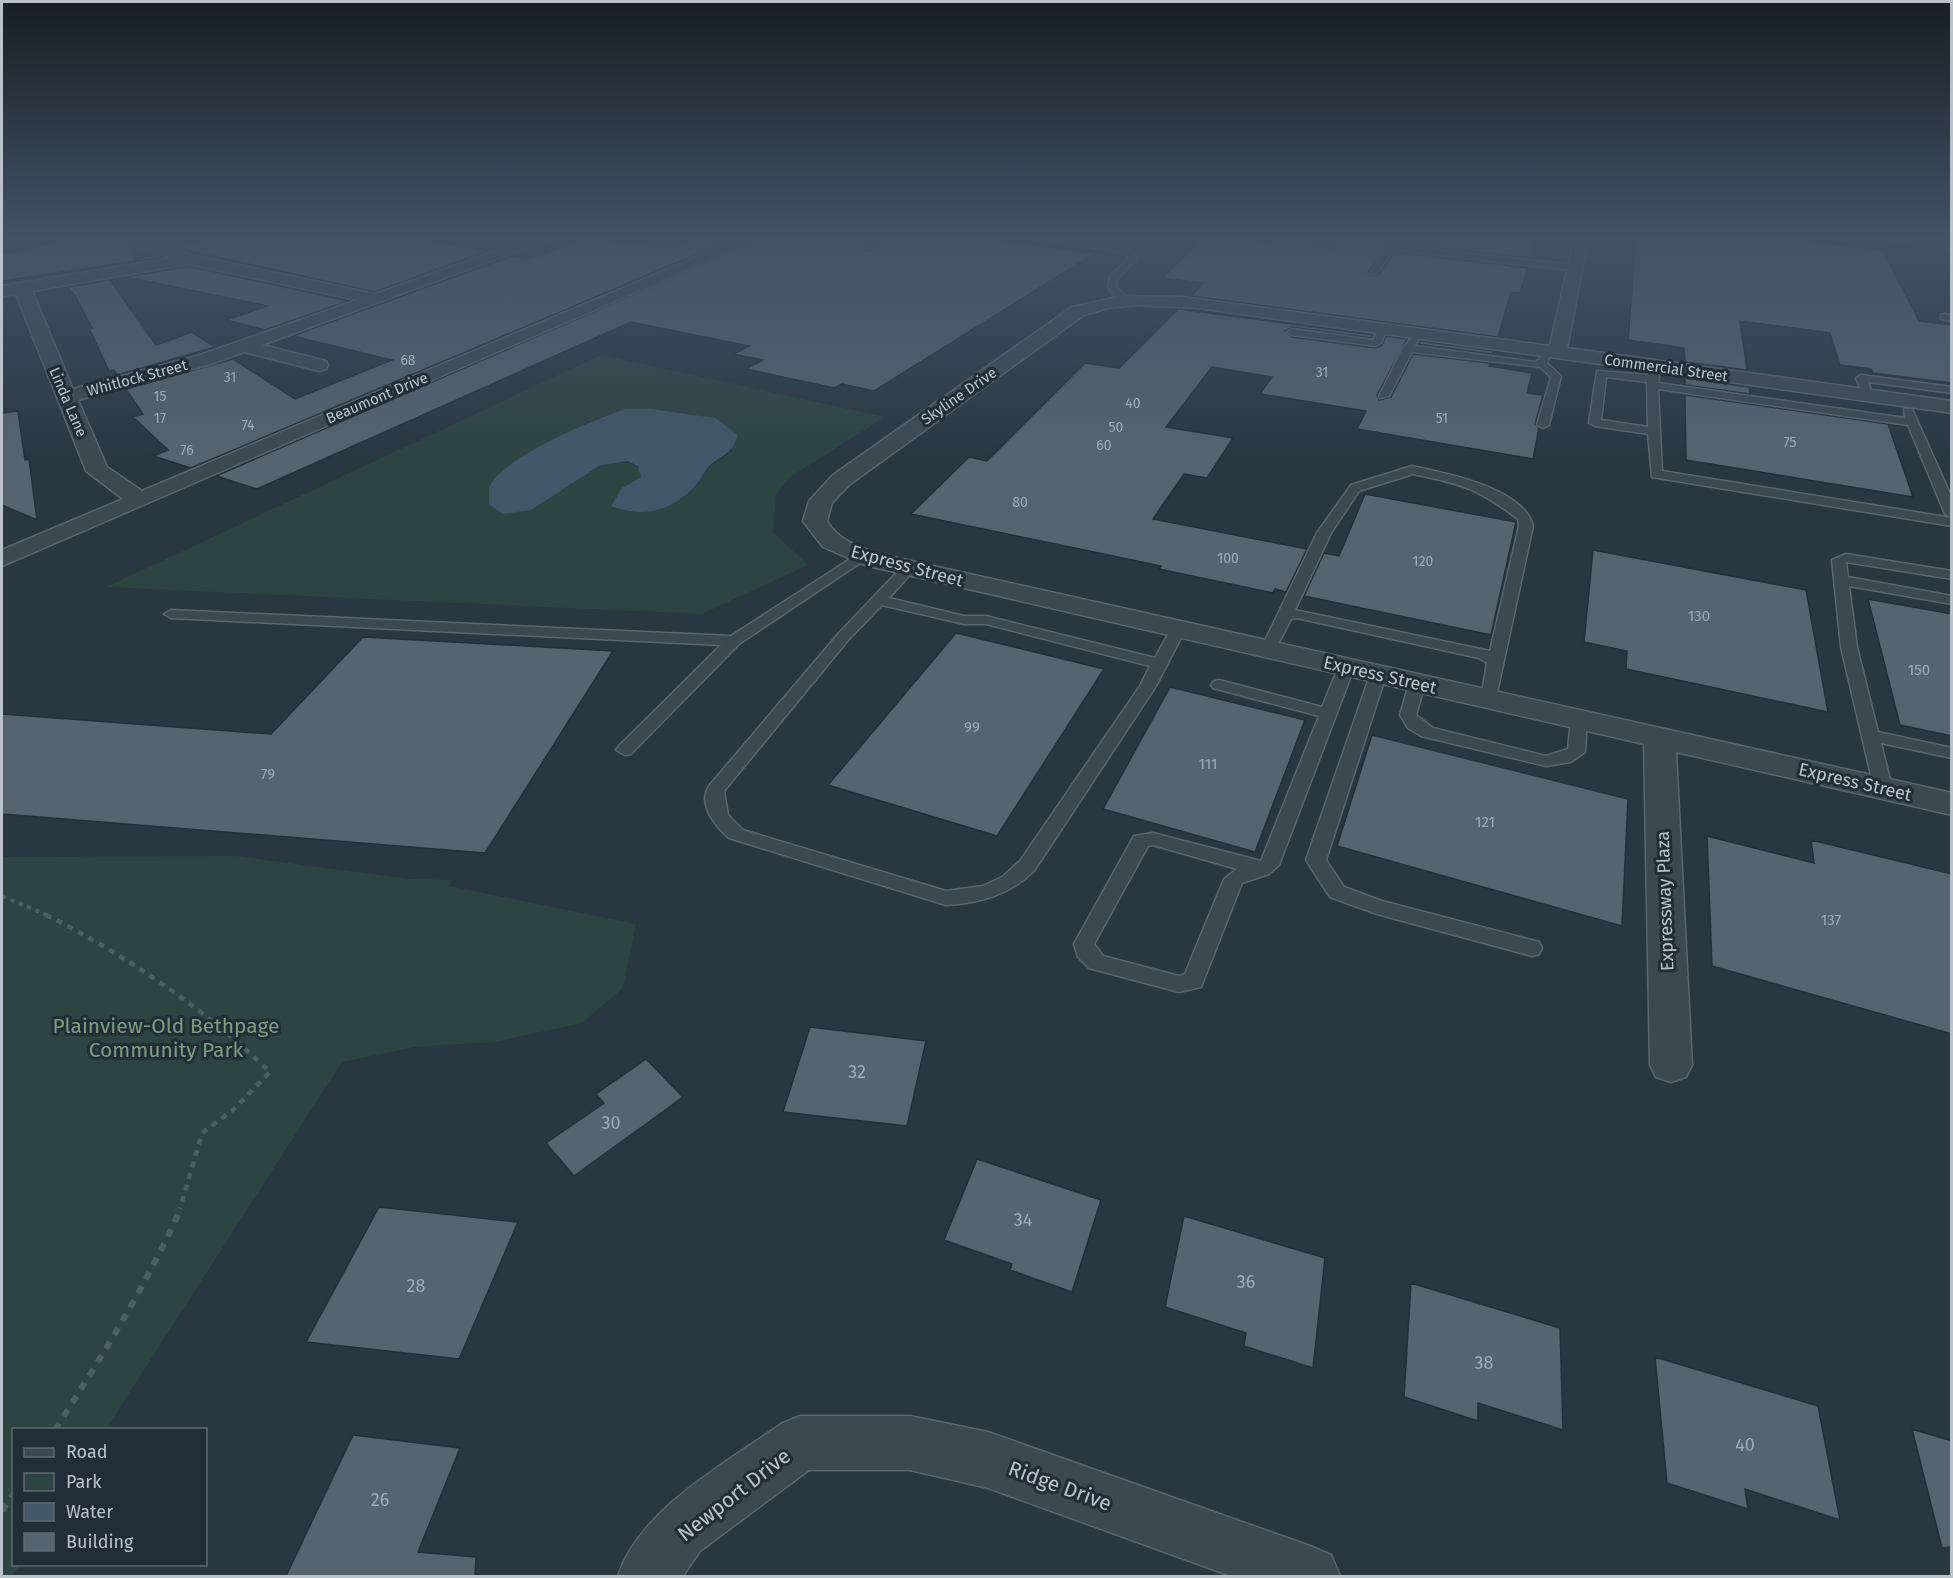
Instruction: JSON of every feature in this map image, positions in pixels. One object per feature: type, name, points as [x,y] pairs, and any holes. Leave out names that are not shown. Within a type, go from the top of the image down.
[{"type":"street","name":"Linda Lane","points":[[32,312],[97,471],[138,499]]},
{"type":"street","name":"Whitlock Street","points":[[66,397],[159,374],[340,312]]},
{"type":"street","name":"Beaumont Drive","points":[[2,559],[580,312]]},
{"type":"street","name":"Skyline Drive","points":[[818,528],[815,520],[821,501],[841,480],[1077,312]]},
{"type":"street","name":"Commercial Street","points":[[1262,312],[1382,328],[1412,341],[1549,356],[1653,377],[1868,396],[1952,407]]},
{"type":"street","points":[[1549,356],[1563,312]]},
{"type":"street","points":[[242,346],[319,365]]},
{"type":"street","name":"Express Street","points":[[818,528],[824,536],[847,552],[909,568],[1952,804]]},
{"type":"street","name":"Expressway Plaza","points":[[1660,738],[1671,1065]]},
{"type":"street","name":"Newport Drive","points":[[647,1576],[680,1531],[800,1443]]},
{"type":"street","name":"Ridge Drive","points":[[800,1443],[910,1443],[988,1460],[1310,1576]]},
{"type":"lane","points":[[1292,332],[1376,343],[1382,328]]},
{"type":"lane","points":[[1384,396],[1412,341]]},
{"type":"lane","points":[[1543,425],[1556,376],[1549,356]]},
{"type":"lane","points":[[1654,431],[1595,423],[1601,373],[1653,377],[1912,422]]},
{"type":"lane","points":[[1653,377],[1656,474],[1952,522]]},
{"type":"lane","points":[[1868,396],[1861,378],[1952,390]]},
{"type":"lane","points":[[1904,401],[1952,514]]},
{"type":"lane","points":[[1269,649],[1324,533],[1355,488],[1412,470],[1438,475],[1464,481],[1490,492],[1524,517],[1526,526],[1495,662],[1489,699]]},
{"type":"lane","points":[[625,750],[735,641],[861,556]]},
{"type":"lane","points":[[1883,788],[1849,647],[1839,560],[1846,558],[1952,575]]},
{"type":"lane","points":[[909,568],[844,636],[715,790],[716,807],[721,822],[736,834],[946,898],[972,897],[994,891],[1015,879],[1027,866],[1148,686],[1177,630]]},
{"type":"lane","points":[[1841,580],[1952,600]]},
{"type":"lane","points":[[879,600],[963,620],[986,620],[1160,664]]},
{"type":"lane","points":[[171,614],[735,641]]},
{"type":"lane","points":[[1285,616],[1298,614],[1484,654],[1495,662]]},
{"type":"lane","points":[[1262,869],[1153,839],[1141,842],[1084,944],[1085,951],[1096,962],[1187,984],[1197,974],[1234,879],[1239,875],[1262,869],[1269,865],[1346,668]]},
{"type":"lane","points":[[1378,675],[1316,860],[1337,892],[1377,907],[1532,948]]},
{"type":"lane","points":[[1417,684],[1408,716],[1414,724],[1427,732],[1546,761],[1565,758],[1576,752],[1578,719]]},
{"type":"lane","points":[[1219,685],[1329,714]]},
{"type":"lane","points":[[1870,736],[1952,753]]},
{"type":"path","points":[[2,896],[70,926],[178,996],[255,1057],[270,1072],[234,1109],[202,1133],[184,1201],[160,1255],[122,1325],[56,1428]]},
{"type":"path","points":[[2,1511],[12,1496]]},
{"type":"green space","points":[[601,355],[885,417],[790,477],[776,494],[773,532],[808,565],[702,614],[106,587]],"holes":[[[625,409],[652,409],[715,418],[733,451],[710,466],[694,487],[622,488],[641,477],[638,466],[619,462],[601,467],[566,485],[584,423]]]},
{"type":"green space","name":"Plainview-Old Bethpage Community Park","points":[[236,856],[410,879],[452,880],[449,886],[636,924],[623,988],[582,1023],[494,1042],[415,1047],[342,1062],[107,1428],[12,1428],[12,1566],[19,1566],[12,1576],[2,1576],[2,857]]},
{"type":"water","points":[[625,409],[652,409],[715,418],[738,435],[730,450],[710,465],[684,496],[675,503],[655,510],[634,512],[611,506],[622,488],[641,477],[638,466],[627,461],[599,466],[531,510],[503,514],[489,504],[490,486],[498,475],[512,463],[551,440]]},
{"type":"building","points":[[83,312],[132,312],[156,345],[192,332],[215,347],[117,375],[114,370],[109,371],[89,328],[92,328]]},
{"type":"building","points":[[251,312],[318,312],[265,330],[226,320]]},
{"type":"building","points":[[359,312],[561,312],[191,468],[153,456],[168,450],[133,417],[143,414],[126,389],[233,359],[295,399],[392,360],[292,336]]},
{"type":"building","points":[[594,312],[1001,312],[874,391],[842,384],[834,388],[746,369],[763,360],[733,354],[749,346],[631,322],[257,489],[216,476]]},
{"type":"building","points":[[1175,312],[1198,312],[1373,335],[1372,338],[1292,327],[1285,331],[1292,337],[1376,348],[1382,345],[1386,336],[1407,339],[1377,395],[1379,400],[1391,397],[1413,354],[1490,363],[1489,366],[1532,373],[1527,393],[1543,395],[1535,424],[1539,428],[1533,459],[1357,429],[1366,411],[1260,394],[1272,377],[1212,367],[1166,427],[1233,438],[1207,478],[1184,474],[1153,519],[1307,549],[1286,592],[1275,589],[1273,593],[1159,569],[1161,566],[911,514],[969,457],[987,461],[1085,363],[1119,368]]},
{"type":"building","points":[[1308,312],[1505,312],[1498,337]]},
{"type":"building","points":[[1630,312],[1914,312],[1919,321],[1952,325],[1952,383],[1873,373],[1871,369],[1840,365],[1830,333],[1740,321],[1747,370],[1685,362],[1684,348],[1628,340]]},
{"type":"building","points":[[1420,341],[1493,351],[1492,354],[1418,344]]},
{"type":"building","points":[[1685,378],[1749,387],[1750,394],[1685,385]]},
{"type":"building","points":[[1685,395],[1888,424],[1913,497],[1686,460]]},
{"type":"building","points":[[18,411],[25,460],[29,459],[37,520],[2,505],[2,413]]},
{"type":"building","points":[[1365,494],[1516,522],[1491,635],[1304,596],[1324,553],[1339,556]]},
{"type":"building","points":[[1593,550],[1806,590],[1828,712],[1626,669],[1627,651],[1584,642]]},
{"type":"building","points":[[1868,599],[1952,614],[1952,736],[1900,725]]},
{"type":"building","points":[[956,633],[1104,669],[997,836],[828,785]]},
{"type":"building","points":[[363,637],[613,651],[485,853],[2,814],[2,714],[271,734]]},
{"type":"building","points":[[1170,687],[1305,720],[1255,852],[1103,809]]},
{"type":"building","points":[[1372,735],[1628,799],[1622,926],[1337,846]]},
{"type":"building","points":[[1707,836],[1814,863],[1811,840],[1952,874],[1952,1034],[1712,966]]},
{"type":"building","points":[[810,1027],[926,1041],[907,1126],[783,1112]]},
{"type":"building","points":[[646,1059],[683,1097],[574,1176],[546,1143],[604,1103],[596,1094]]},
{"type":"building","points":[[977,1159],[1101,1200],[1072,1292],[1010,1270],[1012,1264],[944,1240]]},
{"type":"building","points":[[379,1207],[518,1222],[459,1359],[306,1342]]},
{"type":"building","points":[[1184,1216],[1325,1258],[1313,1368],[1244,1346],[1246,1333],[1165,1307]]},
{"type":"building","points":[[1411,1283],[1560,1328],[1563,1430],[1478,1403],[1478,1421],[1404,1397]]},
{"type":"building","points":[[1655,1357],[1818,1406],[1840,1520],[1745,1489],[1748,1509],[1667,1483]]},
{"type":"building","points":[[1912,1429],[1952,1441],[1952,1547],[1942,1548]]},
{"type":"building","points":[[353,1435],[460,1448],[418,1552],[476,1557],[475,1576],[286,1576]]}]
